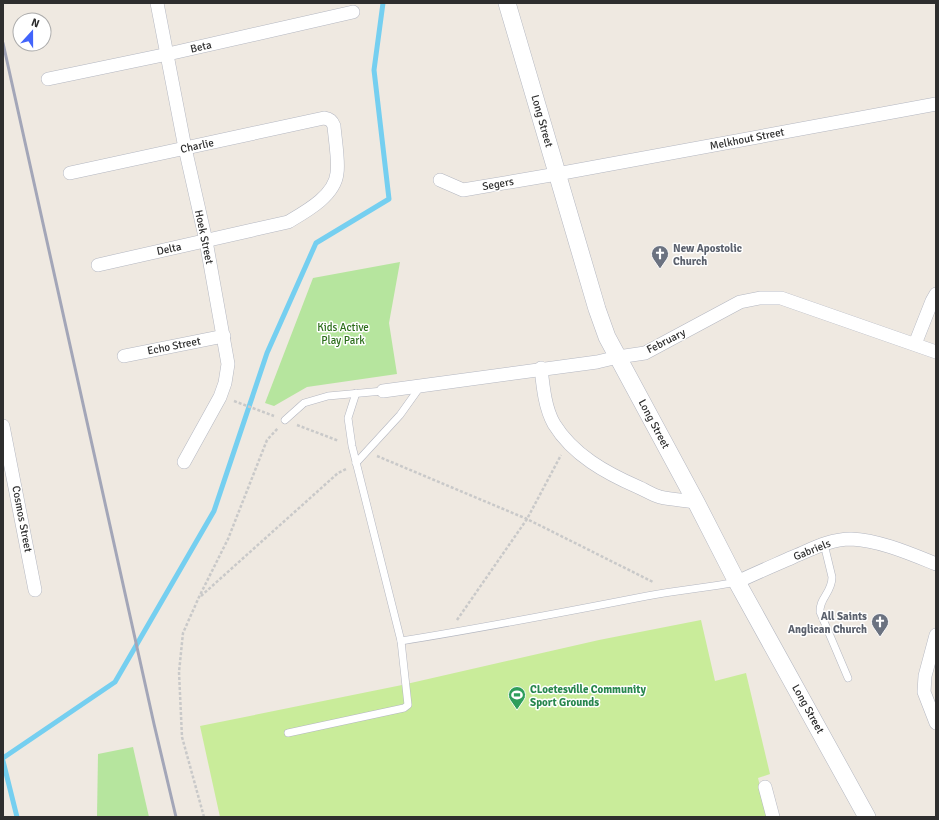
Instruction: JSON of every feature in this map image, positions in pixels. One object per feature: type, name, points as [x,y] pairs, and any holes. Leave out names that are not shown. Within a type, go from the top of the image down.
[{"type":"street","name":"Hoek Street","points":[[157,3],[185,148],[206,241],[228,364],[220,397],[184,462]]},
{"type":"street","name":"Long Street","points":[[508,3],[597,309],[607,337],[696,502],[737,582],[867,817]]},
{"type":"street","name":"Beta","points":[[48,79],[168,54],[353,12]]},
{"type":"street","name":"Melkhout Street","points":[[557,174],[936,104]]},
{"type":"street","name":"Charlie","points":[[70,173],[324,118]]},
{"type":"street","name":"Delta","points":[[98,265],[288,222],[307,211],[321,200],[332,187],[338,172],[334,126],[329,119],[324,118]]},
{"type":"street","name":"Segers","points":[[440,180],[463,190],[557,174]]},
{"type":"street","points":[[915,344],[936,294]]},
{"type":"street","name":"February","points":[[383,391],[541,368],[597,362],[645,353],[740,302],[760,298],[781,298],[936,352]]},
{"type":"street","name":"Echo Street","points":[[124,356],[224,336]]},
{"type":"street","points":[[541,368],[546,402],[554,424],[568,443],[581,456],[626,482],[660,497],[696,502]]},
{"type":"street","name":"Cosmos Street","points":[[3,426],[35,590]]},
{"type":"street","name":"Gabriels","points":[[737,582],[836,540],[852,539],[874,543],[901,550],[936,564]]},
{"type":"street","points":[[936,635],[926,672],[924,692],[936,723]]},
{"type":"street","points":[[765,787],[773,817]]},
{"type":"lane","points":[[356,463],[400,415],[421,385]]},
{"type":"lane","points":[[285,420],[304,403],[328,396],[383,391]]},
{"type":"lane","points":[[288,733],[407,707],[408,702],[401,641],[352,446],[348,418],[356,394]]},
{"type":"lane","points":[[824,544],[832,582],[829,591],[821,604],[820,612],[848,678]]},
{"type":"lane","points":[[401,641],[447,634],[671,592],[710,588],[737,582]]},
{"type":"path","points":[[231,400],[265,412]]},
{"type":"path","points":[[204,817],[182,737],[179,672],[183,633],[228,539],[267,440],[285,420],[352,446]]},
{"type":"path","points":[[447,634],[527,519],[568,443]]},
{"type":"path","points":[[366,452],[527,519],[671,592]]},
{"type":"path","points":[[199,597],[338,473],[356,463]]},
{"type":"green space","name":"Kids Active Play Park","points":[[400,262],[389,323],[397,374],[307,387],[274,406],[265,403],[313,278]]},
{"type":"green space","name":"CLoetesville Community Sport Grounds","points":[[701,620],[715,681],[746,673],[770,774],[758,778],[768,817],[220,817],[200,726],[402,685],[599,640]]},
{"type":"green space","points":[[133,747],[149,817],[97,817],[98,754]]},
{"type":"waterway","points":[[3,758],[115,682],[214,511],[267,353],[316,243],[389,199],[374,70],[383,3]]},
{"type":"waterway","points":[[3,761],[17,817]]},
{"type":"railway","points":[[3,43],[176,817]]},
{"type":"place","name":"New Apostolic Church","points":[[660,269]]},
{"type":"place","name":"All Saints Anglican Church","points":[[880,637]]},
{"type":"place","name":"CLoetesville Community Sport Grounds","points":[[517,710]]}]
